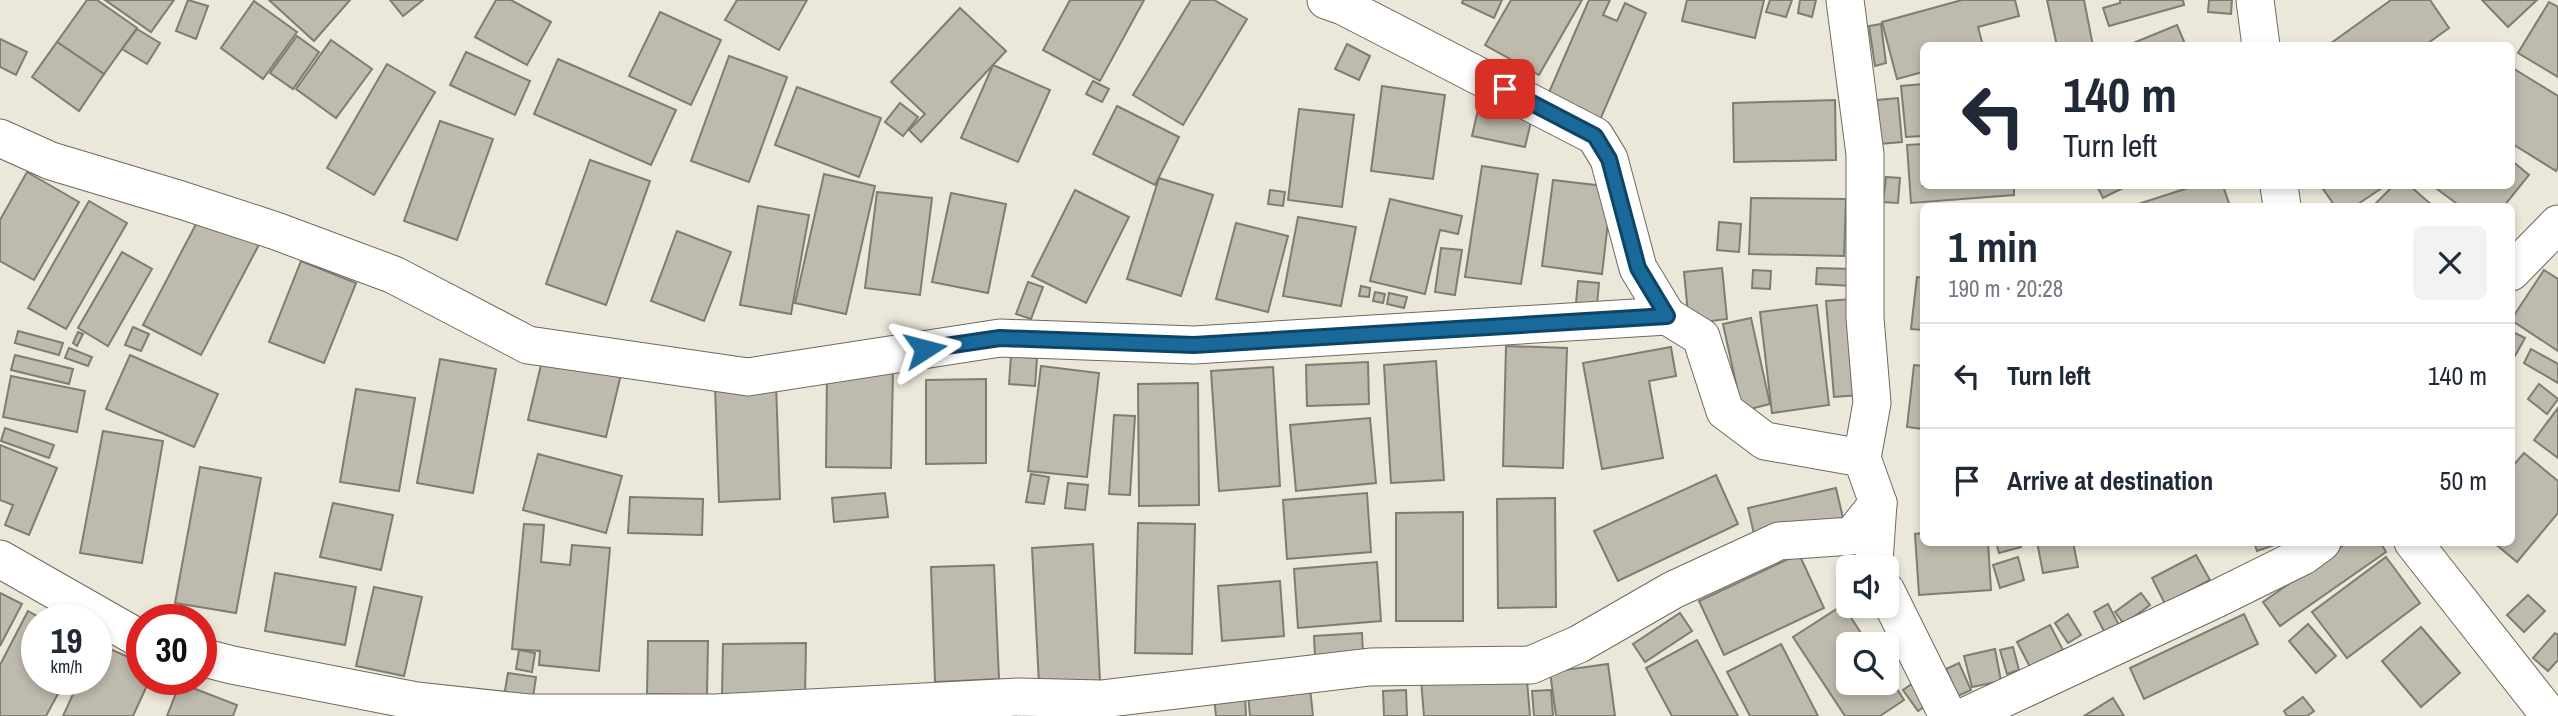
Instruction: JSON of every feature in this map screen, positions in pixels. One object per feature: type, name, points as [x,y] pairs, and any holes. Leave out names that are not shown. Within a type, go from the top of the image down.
[{"type":"street","points":[[1326,0],[1343,6],[1595,136],[1609,159],[1638,268],[1667,316],[1700,337],[1725,411],[1765,441],[1862,458]]},
{"type":"street","points":[[1845,0],[1865,154],[1865,318],[1872,403],[1862,458],[1878,503],[1873,555]]},
{"type":"street","points":[[2255,0],[2260,42]]},
{"type":"street","points":[[0,138],[51,162],[181,200],[394,275],[528,345],[748,377],[1000,338],[1194,345],[1667,316]]},
{"type":"street","points":[[2515,268],[2558,224]]},
{"type":"street","points":[[217,661],[416,701],[529,713],[715,713],[1018,707],[1370,667],[1531,665],[1579,644],[1673,590],[1779,541],[1836,555]]},
{"type":"street","points":[[1966,716],[2216,599],[2303,556],[2317,546]]},
{"type":"street","points":[[2416,546],[2550,716]]},
{"type":"street","points":[[0,559],[126,631]]},
{"type":"street","points":[[1899,618],[1948,716]]},
{"type":"building","points":[[87,0],[97,0],[137,28],[104,74],[57,42]]},
{"type":"building","points":[[105,0],[174,0],[151,32]]},
{"type":"building","points":[[188,0],[208,6],[196,39],[176,31]]},
{"type":"building","points":[[269,0],[350,0],[314,41]]},
{"type":"building","points":[[390,0],[423,0],[403,16]]},
{"type":"building","points":[[496,0],[511,0],[551,22],[527,65],[475,37]]},
{"type":"building","points":[[737,0],[807,0],[779,50],[725,20]]},
{"type":"building","points":[[1070,0],[1144,0],[1100,81],[1043,50]]},
{"type":"building","points":[[1191,0],[1214,0],[1247,19],[1183,125],[1133,95]]},
{"type":"building","points":[[1463,0],[1502,0],[1494,18],[1462,3]]},
{"type":"building","points":[[1511,0],[1582,0],[1539,75],[1485,45]]},
{"type":"building","points":[[1589,0],[1610,0],[1603,15],[1617,21],[1625,3],[1646,13],[1600,120],[1547,97]]},
{"type":"building","points":[[1687,0],[1764,0],[1755,38],[1682,21]]},
{"type":"building","points":[[1770,0],[1792,0],[1786,17],[1766,12]]},
{"type":"building","points":[[1800,0],[1816,0],[1812,17],[1798,13]]},
{"type":"building","points":[[1962,0],[2015,0],[2019,16],[1978,27],[1982,42],[1920,42],[1920,73],[1897,79],[1882,22]]},
{"type":"building","points":[[2047,0],[2084,0],[2092,42],[2056,42]]},
{"type":"building","points":[[2120,0],[2183,0],[2184,5],[2109,26],[2103,8],[2120,3]]},
{"type":"building","points":[[2209,0],[2232,0],[2231,14],[2208,12]]},
{"type":"building","points":[[2391,0],[2430,0],[2449,28],[2430,42],[2333,42]]},
{"type":"building","points":[[2482,0],[2537,0],[2508,27]]},
{"type":"building","points":[[254,1],[297,32],[263,79],[221,48]]},
{"type":"building","points":[[2549,2],[2558,7],[2558,77],[2518,53]]},
{"type":"building","points":[[960,8],[1006,51],[921,142],[909,130],[925,114],[891,82]]},
{"type":"building","points":[[660,12],[721,40],[691,105],[629,76]]},
{"type":"building","points":[[1881,24],[1886,63],[1875,66],[1869,26]]},
{"type":"building","points":[[2177,25],[2184,42],[2136,42]]},
{"type":"building","points":[[137,29],[160,43],[147,64],[122,49]]},
{"type":"building","points":[[297,36],[319,52],[293,89],[270,73]]},
{"type":"building","points":[[0,39],[27,52],[16,75],[0,67]]},
{"type":"building","points":[[331,40],[372,69],[336,118],[296,89]]},
{"type":"building","points":[[57,42],[104,74],[79,111],[32,77]]},
{"type":"building","points":[[1347,44],[1370,56],[1359,80],[1335,69]]},
{"type":"building","points":[[466,52],[530,81],[515,115],[450,85]]},
{"type":"building","points":[[729,56],[787,77],[749,182],[691,161]]},
{"type":"building","points":[[558,59],[676,110],[651,165],[534,114]]},
{"type":"building","points":[[387,64],[435,92],[374,195],[327,168]]},
{"type":"building","points":[[993,65],[1050,90],[1018,162],[961,138]]},
{"type":"building","points":[[2515,69],[2558,96],[2556,171],[2515,145]]},
{"type":"building","points":[[1093,81],[1109,89],[1102,102],[1086,94]]},
{"type":"building","points":[[1920,84],[1920,136],[1906,137],[1901,86]]},
{"type":"building","points":[[1382,86],[1445,95],[1433,179],[1371,171]]},
{"type":"building","points":[[797,87],[881,118],[859,177],[775,145]]},
{"type":"building","points":[[1898,98],[1902,142],[1880,144],[1877,100]]},
{"type":"building","points":[[1835,100],[1836,160],[1734,162],[1733,103]]},
{"type":"building","points":[[1480,101],[1533,113],[1525,147],[1472,136]]},
{"type":"building","points":[[900,103],[918,117],[903,136],[885,122]]},
{"type":"building","points":[[1117,106],[1179,137],[1155,185],[1093,154]]},
{"type":"building","points":[[1299,109],[1354,115],[1342,207],[1288,200]]},
{"type":"building","points":[[440,121],[493,139],[457,240],[404,221]]},
{"type":"building","points":[[1920,144],[1920,189],[2014,189],[2014,195],[1911,203],[1907,145]]},
{"type":"building","points":[[590,160],[650,181],[606,305],[546,284]]},
{"type":"building","points":[[2515,163],[2529,175],[2506,203],[2456,203],[2437,189],[2515,189]]},
{"type":"building","points":[[1482,166],[1538,174],[1521,284],[1465,277]]},
{"type":"building","points":[[27,172],[79,202],[34,280],[0,261],[0,220]]},
{"type":"building","points":[[824,174],[875,186],[846,314],[795,303]]},
{"type":"building","points":[[1886,177],[1900,178],[1898,203],[1883,202]]},
{"type":"building","points":[[1159,178],[1213,195],[1181,296],[1127,279]]},
{"type":"building","points":[[1553,180],[1612,187],[1602,274],[1542,266]]},
{"type":"building","points":[[2098,189],[2121,189],[2103,198]]},
{"type":"building","points":[[2185,189],[2224,189],[2229,203],[2141,203]]},
{"type":"building","points":[[2323,189],[2380,189],[2360,203],[2333,203]]},
{"type":"building","points":[[2390,189],[2413,189],[2430,203],[2376,203]]},
{"type":"building","points":[[1075,190],[1129,217],[1086,303],[1032,276]]},
{"type":"building","points":[[1270,190],[1285,192],[1283,206],[1268,204]]},
{"type":"building","points":[[877,192],[932,198],[920,295],[865,288]]},
{"type":"building","points":[[951,193],[1006,204],[988,293],[932,282]]},
{"type":"building","points":[[1751,198],[1846,199],[1844,256],[1749,254]]},
{"type":"building","points":[[1390,199],[1462,216],[1458,234],[1440,230],[1425,294],[1370,281]]},
{"type":"building","points":[[89,201],[127,223],[66,329],[28,308]]},
{"type":"building","points":[[758,206],[809,215],[791,314],[740,305]]},
{"type":"building","points":[[205,207],[263,237],[201,355],[143,325]]},
{"type":"building","points":[[1298,217],[1356,227],[1341,306],[1283,296]]},
{"type":"building","points":[[1719,222],[1741,224],[1739,252],[1717,250]]},
{"type":"building","points":[[1236,223],[1288,236],[1268,312],[1216,299]]},
{"type":"building","points":[[677,231],[731,252],[704,321],[651,301]]},
{"type":"building","points":[[1441,248],[1462,250],[1455,295],[1435,292]]},
{"type":"building","points":[[122,252],[152,269],[108,346],[78,328]]},
{"type":"building","points":[[301,261],[356,283],[324,363],[269,342]]},
{"type":"building","points":[[1722,268],[1727,319],[1689,324],[1684,272]]},
{"type":"building","points":[[1817,268],[1853,269],[1853,286],[1816,284]]},
{"type":"building","points":[[1753,270],[1771,271],[1770,289],[1752,288]]},
{"type":"building","points":[[2544,270],[2558,279],[2558,351],[2515,323],[2515,314]]},
{"type":"building","points":[[1917,277],[1920,278],[1920,330],[1911,329]]},
{"type":"building","points":[[1578,281],[1599,283],[1597,305],[1576,303]]},
{"type":"building","points":[[1028,282],[1043,287],[1031,319],[1016,314]]},
{"type":"building","points":[[1361,286],[1370,288],[1369,297],[1359,296]]},
{"type":"building","points":[[1375,292],[1385,294],[1383,303],[1373,301]]},
{"type":"building","points":[[1389,293],[1407,297],[1404,308],[1387,304]]},
{"type":"building","points":[[1852,299],[1860,395],[1834,397],[1826,301]]},
{"type":"building","points":[[1817,305],[1829,405],[1772,413],[1760,312]]},
{"type":"building","points":[[1751,318],[1770,404],[1742,411],[1723,324]]},
{"type":"building","points":[[133,327],[149,334],[141,351],[125,345]]},
{"type":"building","points":[[18,331],[63,343],[59,355],[15,343]]},
{"type":"building","points":[[78,332],[83,334],[77,346],[73,343]]},
{"type":"building","points":[[2515,333],[2525,338],[2515,356]]},
{"type":"building","points":[[1506,346],[1567,348],[1563,468],[1503,466]]},
{"type":"building","points":[[1671,347],[1676,376],[1649,381],[1663,458],[1602,469],[1583,363]]},
{"type":"building","points":[[69,348],[92,357],[88,366],[65,358]]},
{"type":"building","points":[[2531,349],[2558,364],[2558,383],[2524,363]]},
{"type":"building","points":[[544,352],[622,370],[606,437],[528,420]]},
{"type":"building","points":[[15,355],[73,369],[69,384],[11,370]]},
{"type":"building","points":[[130,355],[218,394],[194,447],[106,409]]},
{"type":"building","points":[[1011,356],[1037,358],[1035,386],[1009,384]]},
{"type":"building","points":[[440,359],[496,369],[473,493],[417,483]]},
{"type":"building","points":[[1436,361],[1444,480],[1391,483],[1384,365]]},
{"type":"building","points":[[1368,362],[1369,404],[1307,406],[1306,365]]},
{"type":"building","points":[[1914,365],[1920,366],[1920,429],[1907,427]]},
{"type":"building","points":[[1041,366],[1099,373],[1087,477],[1028,471]]},
{"type":"building","points":[[1273,367],[1280,486],[1219,491],[1211,371]]},
{"type":"building","points":[[827,371],[893,371],[891,468],[826,467]]},
{"type":"building","points":[[11,376],[85,391],[77,432],[3,417]]},
{"type":"building","points":[[986,379],[986,463],[926,464],[926,380]]},
{"type":"building","points":[[1198,383],[1199,505],[1139,506],[1138,384]]},
{"type":"building","points":[[776,384],[780,499],[719,502],[715,386]]},
{"type":"building","points":[[2539,384],[2558,399],[2547,414],[2528,399]]},
{"type":"building","points":[[356,389],[415,398],[399,491],[340,482]]},
{"type":"building","points":[[2558,408],[2558,458],[2534,440]]},
{"type":"building","points":[[1114,415],[1135,416],[1130,495],[1109,494]]},
{"type":"building","points":[[1370,418],[1376,483],[1296,491],[1290,425]]},
{"type":"building","points":[[5,428],[54,445],[49,458],[1,441]]},
{"type":"building","points":[[103,431],[163,441],[142,563],[80,553]]},
{"type":"building","points":[[0,445],[57,468],[29,535],[5,525],[13,505],[0,500]]},
{"type":"building","points":[[2524,453],[2558,481],[2558,513],[2517,562],[2498,546],[2515,546],[2515,463]]},
{"type":"building","points":[[538,454],[622,476],[606,533],[523,510]]},
{"type":"building","points":[[200,467],[261,478],[236,613],[217,610],[217,604],[175,603]]},
{"type":"building","points":[[1031,474],[1049,477],[1044,504],[1026,502]]},
{"type":"building","points":[[1716,475],[1738,524],[1618,581],[1594,531]]},
{"type":"building","points":[[1068,483],[1088,485],[1085,510],[1065,508]]},
{"type":"building","points":[[1836,488],[1843,518],[1755,538],[1748,508]]},
{"type":"building","points":[[885,493],[888,517],[834,522],[832,498]]},
{"type":"building","points":[[1367,493],[1371,552],[1287,559],[1283,500]]},
{"type":"building","points":[[630,497],[703,499],[702,535],[628,533]]},
{"type":"building","points":[[1555,498],[1556,607],[1498,608],[1497,499]]},
{"type":"building","points":[[333,503],[393,515],[381,570],[320,557]]},
{"type":"building","points":[[1463,512],[1463,621],[1396,621],[1396,513]]},
{"type":"building","points":[[1138,523],[1195,524],[1192,654],[1135,653]]},
{"type":"building","points":[[524,524],[544,525],[541,562],[570,565],[572,545],[610,548],[599,671],[539,665],[540,651],[512,649]]},
{"type":"building","points":[[1920,533],[1920,546],[1988,546],[1991,590],[1919,595],[1915,534]]},
{"type":"building","points":[[1093,544],[1100,681],[1039,684],[1032,548]]},
{"type":"building","points":[[1997,546],[2021,547],[1999,553]]},
{"type":"building","points":[[2038,546],[2074,546],[2078,567],[2043,573]]},
{"type":"building","points":[[2255,546],[2271,546],[2257,551]]},
{"type":"building","points":[[2342,546],[2382,546],[2386,552],[2280,626],[2263,602]]},
{"type":"building","points":[[1799,554],[1824,608],[1724,655],[1699,601]]},
{"type":"building","points":[[2196,555],[2210,580],[2165,604],[2152,578]]},
{"type":"building","points":[[2018,557],[2024,580],[2000,588],[1993,565]]},
{"type":"building","points":[[2386,557],[2420,603],[2347,658],[2312,612]]},
{"type":"building","points":[[1377,562],[1381,621],[1298,628],[1294,569]]},
{"type":"building","points":[[994,565],[999,679],[935,682],[931,567]]},
{"type":"building","points":[[275,573],[356,587],[345,645],[265,631]]},
{"type":"building","points":[[1280,581],[1284,636],[1222,641],[1218,586]]},
{"type":"building","points":[[374,587],[422,597],[404,676],[356,666]]},
{"type":"building","points":[[0,593],[22,604],[0,646]]},
{"type":"building","points":[[2141,593],[2150,605],[2124,624],[2115,612]]},
{"type":"building","points":[[2528,595],[2545,611],[2524,632],[2507,615]]},
{"type":"building","points":[[2108,604],[2119,625],[2105,633],[2094,612]]},
{"type":"building","points":[[1836,609],[1836,618],[1851,618],[1860,632],[1836,632],[1836,695],[1899,695],[1899,692],[1904,700],[1880,716],[1845,716],[1793,637]]},
{"type":"building","points":[[1680,613],[1692,631],[1645,662],[1633,644]]},
{"type":"building","points":[[2068,614],[2081,635],[2068,643],[2055,623]]},
{"type":"building","points":[[2244,614],[2258,644],[2144,699],[2130,668]]},
{"type":"building","points":[[21,624],[21,695],[57,695],[46,716],[0,716],[0,665]]},
{"type":"building","points":[[2308,624],[2336,656],[2316,673],[2289,641]]},
{"type":"building","points":[[2050,625],[2063,650],[2030,667],[2017,642]]},
{"type":"building","points":[[2421,627],[2460,673],[2421,707],[2382,661]]},
{"type":"building","points":[[1362,633],[1363,654],[1315,657],[1314,636]]},
{"type":"building","points":[[2555,633],[2558,635],[2558,660],[2548,671],[2533,658]]},
{"type":"building","points":[[1697,640],[1738,716],[1672,716],[1646,668]]},
{"type":"building","points":[[648,641],[708,641],[707,695],[647,694]]},
{"type":"building","points":[[806,643],[805,697],[722,697],[723,644]]},
{"type":"building","points":[[1781,644],[1818,716],[1750,716],[1727,672]]},
{"type":"building","points":[[2013,647],[2019,670],[2007,674],[2000,650]]},
{"type":"building","points":[[1995,649],[2001,681],[1972,687],[1964,656]]},
{"type":"building","points":[[112,650],[126,656],[126,695],[143,695],[133,716],[63,716],[73,695],[112,695]]},
{"type":"building","points":[[519,650],[535,653],[532,672],[516,669]]},
{"type":"building","points":[[1959,663],[1971,690],[1958,696],[1946,669]]},
{"type":"building","points":[[1608,664],[1615,716],[1556,716],[1550,672]]},
{"type":"building","points":[[1526,669],[1530,716],[1424,716],[1421,680]]},
{"type":"building","points":[[508,673],[536,677],[533,697],[503,702]]},
{"type":"building","points":[[1916,681],[1931,702],[1918,711],[1903,690]]},
{"type":"building","points":[[1310,688],[1313,716],[1250,716],[1248,694]]},
{"type":"building","points":[[1406,690],[1407,716],[1384,716],[1383,691]]},
{"type":"building","points":[[1551,690],[1553,716],[1534,716],[1532,691]]},
{"type":"building","points":[[175,695],[211,695],[237,705],[233,716],[167,716]]},
{"type":"building","points":[[1245,695],[1246,716],[1216,716],[1214,697]]},
{"type":"building","points":[[2303,697],[2314,711],[2307,716],[2287,716],[2284,711]]},
{"type":"building","points":[[2113,698],[2124,716],[2084,716]]},
{"type":"route","points":[[925,349],[1000,338],[1194,345],[1667,316],[1638,268],[1609,159],[1595,136],[1505,89]]}]
